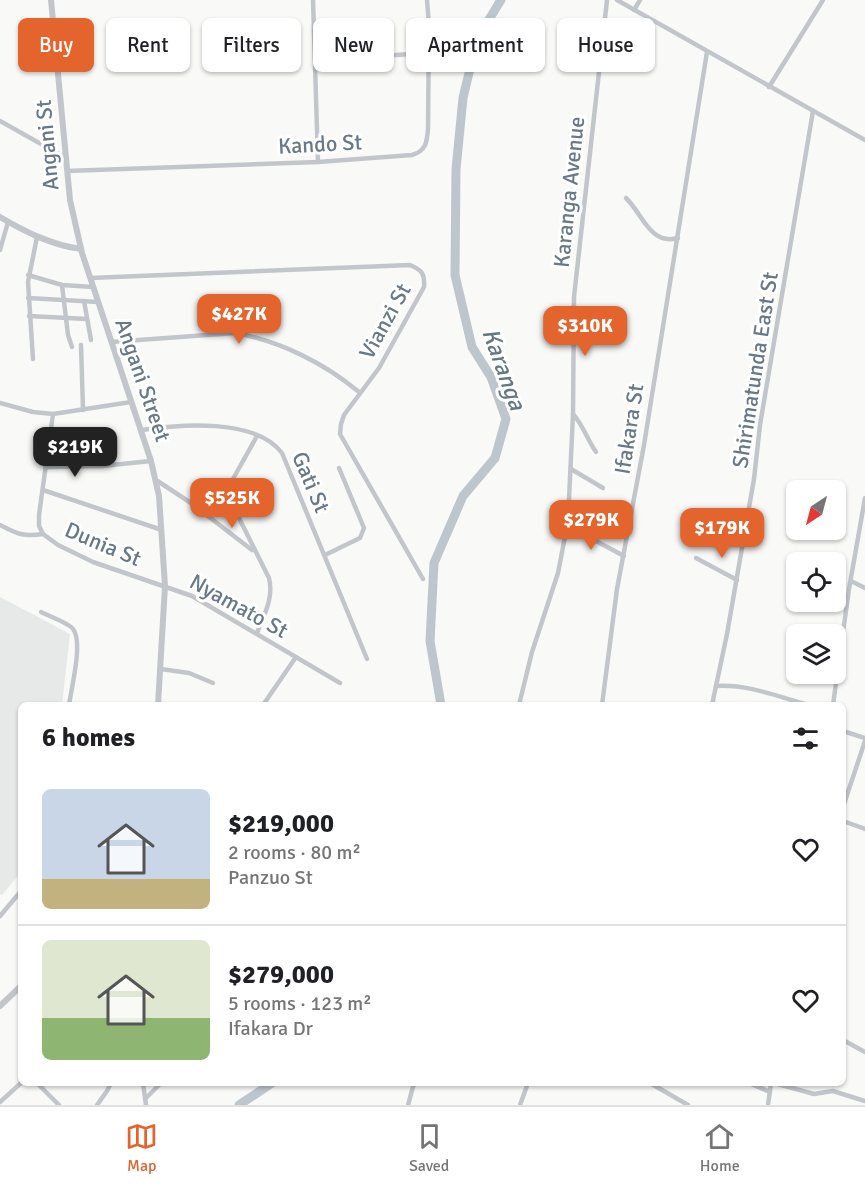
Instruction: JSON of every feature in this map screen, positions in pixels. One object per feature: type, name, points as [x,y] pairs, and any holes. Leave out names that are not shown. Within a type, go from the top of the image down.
[{"type":"street","name":"Angani St","points":[[51,0],[70,200],[81,249]]},
{"type":"street","points":[[313,0],[314,18]]},
{"type":"street","name":"Kando St","points":[[427,0],[428,18]]},
{"type":"street","name":"Karanga Avenue","points":[[520,702],[532,652],[558,573],[568,526],[573,414],[574,297],[606,0]]},
{"type":"street","points":[[617,0],[865,140]]},
{"type":"street","points":[[634,10],[640,0]]},
{"type":"street","points":[[770,87],[823,0]]},
{"type":"street","name":"Ifakara St","points":[[602,702],[617,589],[678,238],[706,52]]},
{"type":"street","points":[[316,72],[318,162]]},
{"type":"street","name":"Kando St","points":[[67,171],[318,162],[419,153],[427,141],[429,72]]},
{"type":"street","name":"Shirimatunda East St","points":[[713,702],[754,479],[760,425],[813,111]]},
{"type":"street","points":[[0,121],[66,158]]},
{"type":"street","points":[[626,198],[649,229],[665,239],[678,238]]},
{"type":"street","points":[[0,217],[37,237],[61,246],[81,249]]},
{"type":"street","points":[[0,250],[9,222]]},
{"type":"street","points":[[33,359],[28,275],[37,237]]},
{"type":"street","name":"Angani Street","points":[[81,249],[142,430],[156,480],[165,586],[158,702]]},
{"type":"street","name":"Vianzi St","points":[[90,278],[410,265],[418,268],[425,278],[424,287],[379,368],[344,415],[340,424],[340,434],[423,579]]},
{"type":"street","points":[[28,275],[62,285],[93,287]]},
{"type":"street","points":[[62,285],[62,300],[72,347]]},
{"type":"street","points":[[28,298],[98,302]]},
{"type":"street","points":[[84,302],[91,340]]},
{"type":"street","points":[[29,316],[87,319]]},
{"type":"street","points":[[111,342],[235,333],[253,336],[308,358],[334,373],[359,392]]},
{"type":"street","points":[[81,345],[83,410]]},
{"type":"street","points":[[0,403],[33,412],[52,414],[131,402]]},
{"type":"street","name":"Dunia St","points":[[52,414],[39,526],[43,534],[58,545],[93,562],[165,586]]},
{"type":"street","points":[[573,414],[583,427],[596,452]]},
{"type":"street","name":"Gati St","points":[[142,430],[218,426],[257,436],[276,446],[282,453],[367,659]]},
{"type":"street","points":[[257,436],[229,486],[229,498],[269,578],[271,588],[270,600],[257,633]]},
{"type":"street","points":[[46,467],[102,466],[152,461]]},
{"type":"street","points":[[325,555],[360,538],[364,528],[339,468]]},
{"type":"street","points":[[571,469],[603,488]]},
{"type":"street","points":[[156,480],[255,552]]},
{"type":"street","points":[[43,490],[162,530]]},
{"type":"street","points":[[190,503],[204,496],[229,498]]},
{"type":"street","points":[[833,702],[865,498]]},
{"type":"street","points":[[0,525],[17,534],[28,536],[43,534]]},
{"type":"street","points":[[568,526],[624,556]]},
{"type":"street","points":[[696,558],[736,579]]},
{"type":"street","points":[[851,581],[865,588]]},
{"type":"street","name":"Nyamato St","points":[[165,586],[192,596],[340,683]]},
{"type":"street","points":[[41,612],[71,627],[75,632],[77,653],[69,702]]},
{"type":"street","name":"Nyamato St","points":[[265,702],[296,657]]},
{"type":"street","points":[[161,669],[189,673],[213,683]]},
{"type":"street","points":[[716,686],[752,689],[798,702]]},
{"type":"street","points":[[846,732],[865,739],[846,798]]},
{"type":"street","points":[[846,822],[865,828]]},
{"type":"street","points":[[0,916],[18,895]]},
{"type":"street","points":[[0,907],[6,910]]},
{"type":"street","points":[[0,1006],[18,990]]},
{"type":"street","points":[[846,1042],[865,1052]]},
{"type":"street","points":[[0,1102],[18,1086]]},
{"type":"street","points":[[41,1086],[60,1105]]},
{"type":"street","points":[[97,1105],[110,1086]]},
{"type":"street","points":[[143,1086],[145,1102]]},
{"type":"street","points":[[145,1102],[158,1086]]},
{"type":"street","points":[[408,1105],[413,1086]]},
{"type":"street","points":[[520,1105],[527,1086]]},
{"type":"street","points":[[655,1086],[688,1105]]},
{"type":"street","points":[[756,1086],[770,1092]]},
{"type":"street","points":[[768,1105],[772,1086]]},
{"type":"street","points":[[784,1086],[814,1094],[833,1091],[865,1101]]},
{"type":"shaded area","points":[[0,597],[70,634],[62,702],[18,702],[18,876],[2,895],[0,894]]},
{"type":"waterway","name":"Karanga","points":[[440,702],[430,641],[434,563],[463,496],[495,458],[506,419],[491,377],[472,347],[455,275],[456,169],[463,98],[477,39],[501,0]]},
{"type":"waterway","name":"Karanga","points":[[239,1105],[268,1086]]}]
